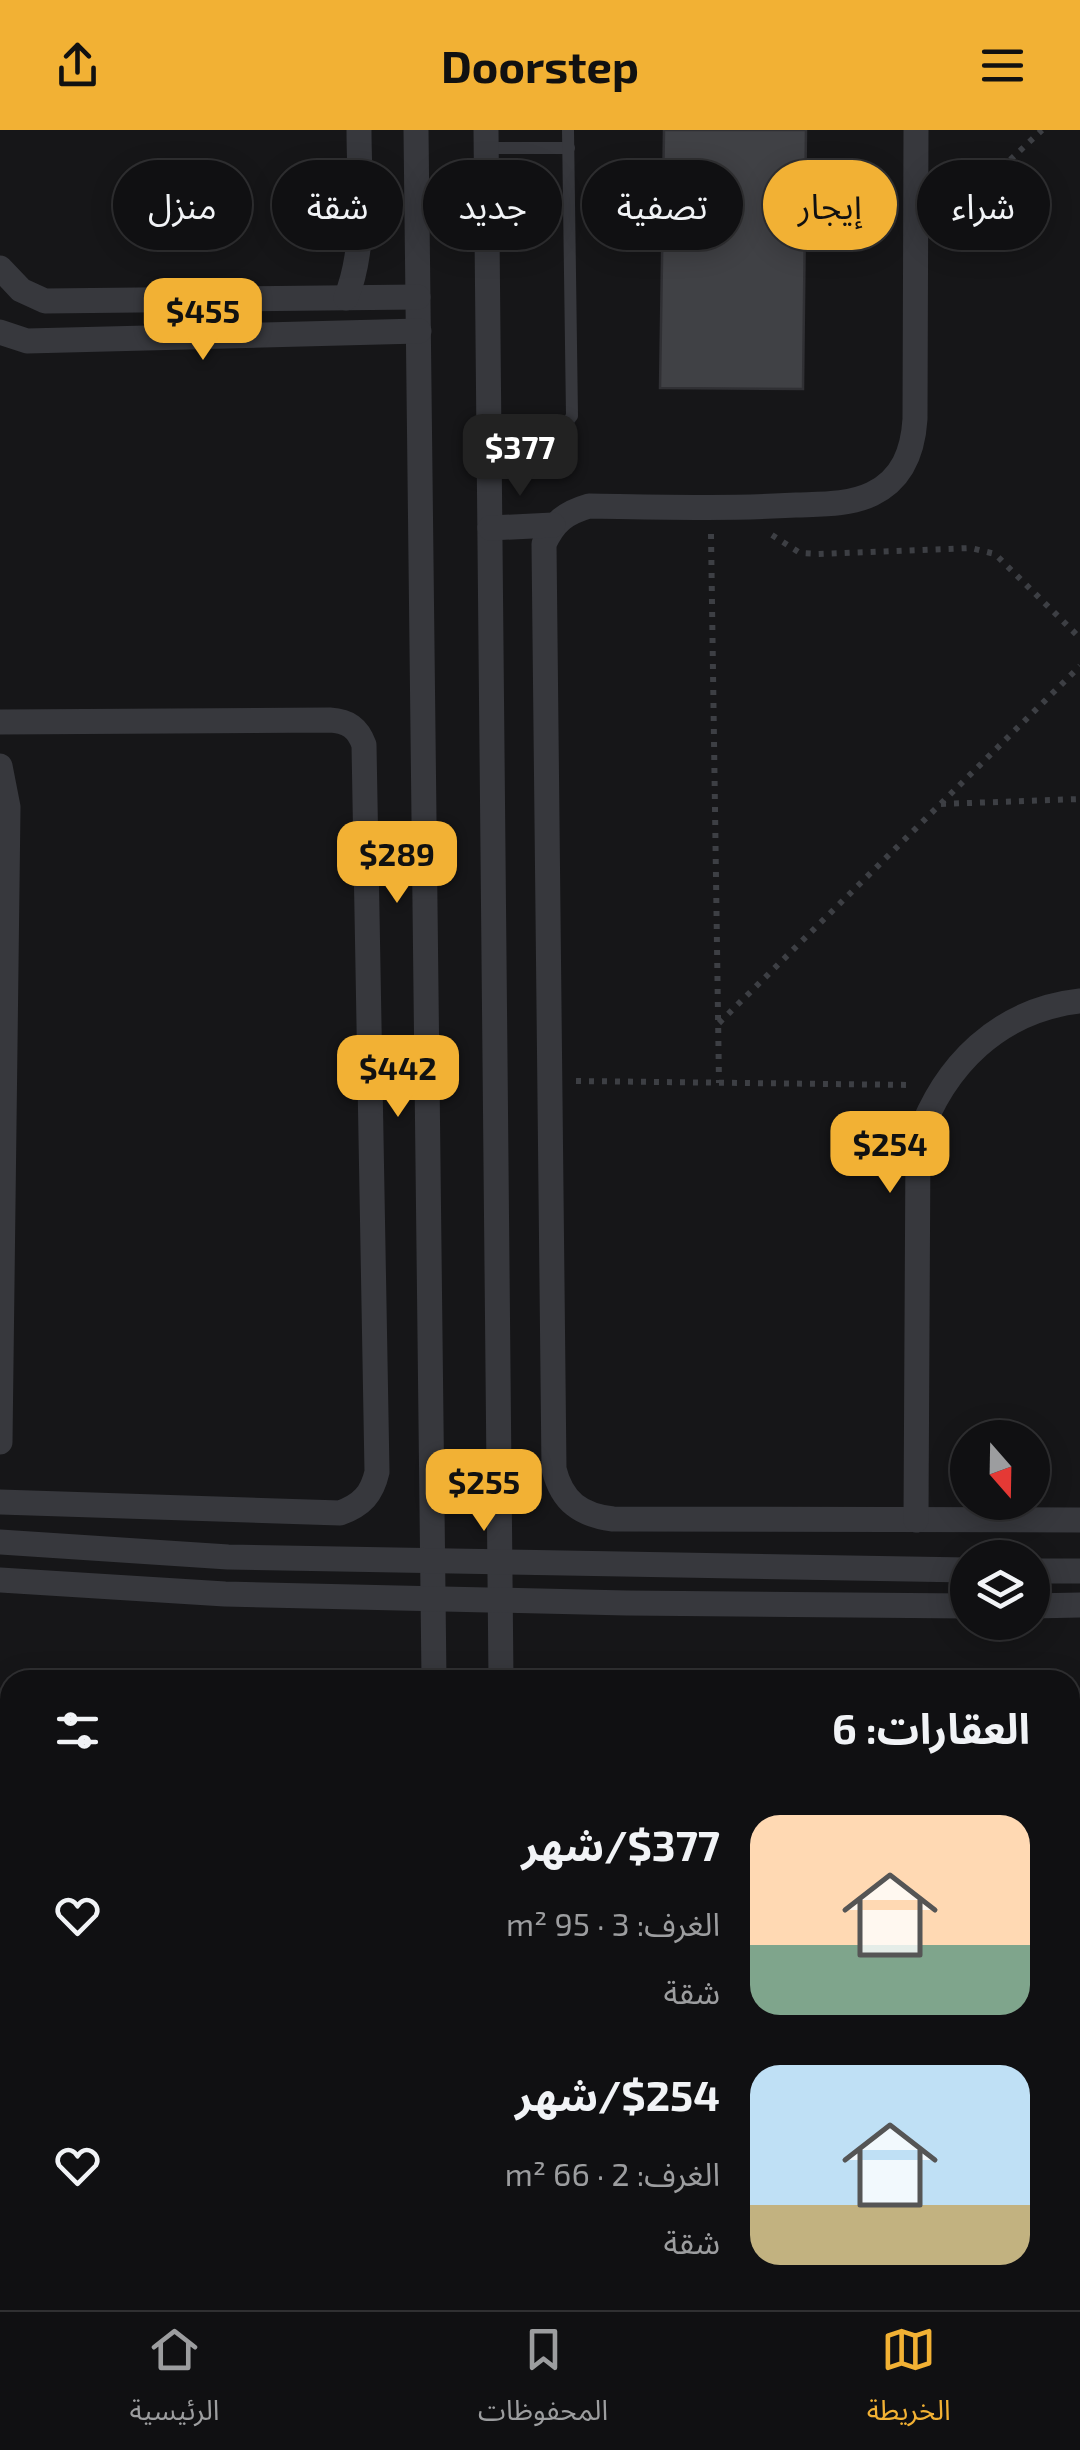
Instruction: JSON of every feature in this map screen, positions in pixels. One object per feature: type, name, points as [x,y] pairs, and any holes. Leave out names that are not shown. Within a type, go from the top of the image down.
[{"type":"street","points":[[346,298],[360,246],[359,130]]},
{"type":"street","points":[[416,130],[434,1670]]},
{"type":"street","points":[[916,130],[917,188]]},
{"type":"street","points":[[486,139],[500,1670]]},
{"type":"street","points":[[918,250],[913,446],[906,463],[886,485],[870,495],[842,503],[723,508],[588,506],[568,512],[553,526],[544,544],[552,1443],[559,1488],[573,1506],[592,1516],[1080,1520]]},
{"type":"street","points":[[0,268],[21,290],[45,301],[418,297]]},
{"type":"street","points":[[0,332],[27,341],[418,331]]},
{"type":"street","points":[[490,528],[553,526]]},
{"type":"street","points":[[0,722],[342,720],[360,734],[364,745],[377,1472],[366,1498],[354,1508],[340,1512],[0,1502]]},
{"type":"street","points":[[0,766],[8,807],[0,1442]]},
{"type":"street","points":[[916,1520],[918,1140],[941,1086],[984,1039],[1011,1022],[1054,1004],[1080,1001]]},
{"type":"street","points":[[0,1542],[228,1557],[950,1570]]},
{"type":"street","points":[[28,1580],[29,1542]]},
{"type":"street","points":[[855,1569],[858,1607]]},
{"type":"street","points":[[1050,1570],[1080,1571]]},
{"type":"street","points":[[0,1580],[225,1594],[950,1606]]},
{"type":"street","points":[[1050,1606],[1080,1606]]},
{"type":"lane","points":[[488,452],[542,444],[561,432],[572,416],[568,130]]},
{"type":"lane","points":[[486,139],[568,148]]},
{"type":"path","points":[[1010,160],[1042,130]]},
{"type":"path","points":[[723,508],[800,552],[972,548],[995,554],[1080,638]]},
{"type":"path","points":[[719,1083],[723,508]]},
{"type":"path","points":[[718,1024],[1080,666]]},
{"type":"path","points":[[941,804],[1080,798]]},
{"type":"path","points":[[550,1080],[941,1086]]},
{"type":"building","points":[[664,130],[806,130],[806,160],[763,160],[763,250],[805,250],[803,389],[660,388],[662,250],[743,250],[743,160],[664,160]]}]
